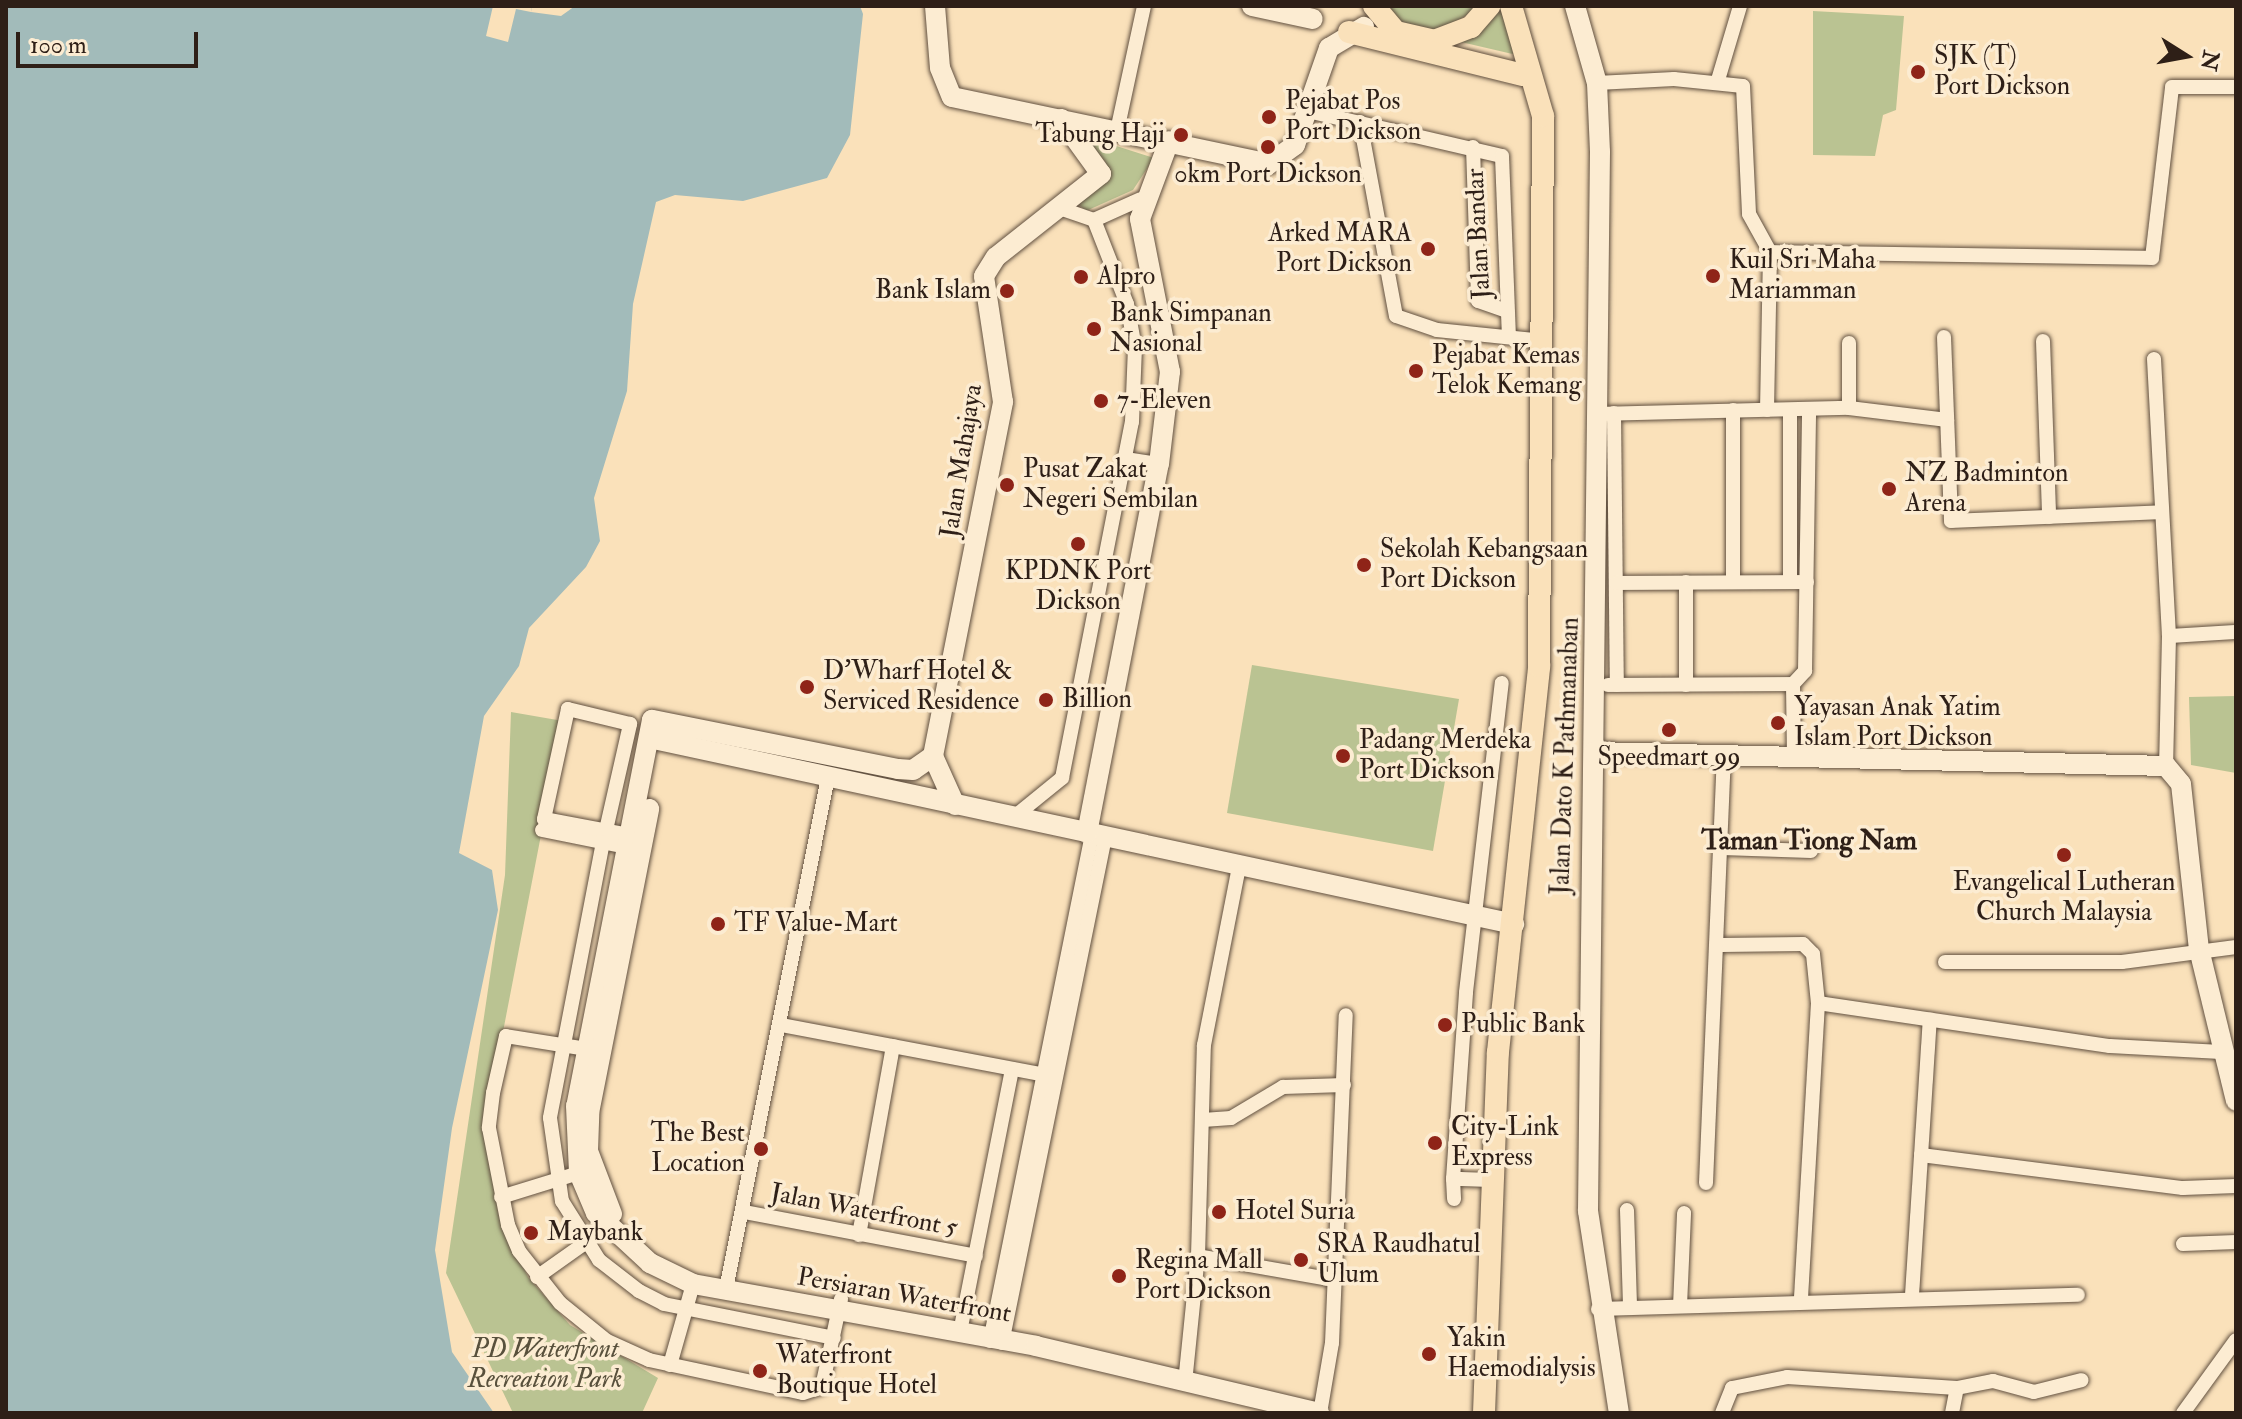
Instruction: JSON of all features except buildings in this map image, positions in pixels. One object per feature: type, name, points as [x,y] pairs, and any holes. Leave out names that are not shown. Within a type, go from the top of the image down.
[{"type":"main road","points":[[1374,6],[1396,32],[1500,59],[1523,75],[1541,96]]},
{"type":"main road","points":[[1434,41],[1471,27],[1489,6]]},
{"type":"main road","points":[[1484,1413],[1491,1180],[1538,696],[1543,341],[1541,96],[1511,6]]},
{"type":"main road","points":[[1349,32],[1523,75]]},
{"type":"street","points":[[935,6],[940,68],[952,97],[1269,164],[1290,154],[1308,111],[1318,69],[1320,12],[1252,6]]},
{"type":"street","points":[[1117,131],[1144,6]]},
{"type":"street","name":"Jalan Dato K Pathmanaban","points":[[1575,6],[1597,83],[1605,414],[1587,1105],[1598,1309],[1619,1413]]},
{"type":"street","points":[[1718,80],[1740,6]]},
{"type":"street","points":[[1318,69],[1349,32],[1396,32]]},
{"type":"street","points":[[1597,83],[1718,80],[1743,86],[1747,98],[1749,214],[1770,252],[1767,410]]},
{"type":"street","points":[[1770,252],[2152,258],[2172,87],[2236,87]]},
{"type":"street","name":"Jalan Bandar","points":[[1308,111],[1502,156],[1509,337]]},
{"type":"street","name":"Jalan Mahajaya","points":[[933,756],[1003,402],[984,276],[996,257],[1059,208],[1101,170],[1061,119]]},
{"type":"street","name":"Jalan Bandar","points":[[1360,122],[1396,316],[1473,333],[1543,341]]},
{"type":"street","points":[[997,1336],[1050,1076],[1159,464],[1170,372],[1142,242],[1141,199],[1169,141]]},
{"type":"street","points":[[1473,147],[1478,301],[1507,311]]},
{"type":"street","points":[[1059,208],[1094,220],[1141,199]]},
{"type":"street","points":[[1014,817],[1062,778],[1126,459],[1135,348],[1127,304],[1094,220]]},
{"type":"street","points":[[1944,337],[1951,521],[2162,512]]},
{"type":"street","points":[[2043,341],[2049,517]]},
{"type":"street","points":[[1849,343],[1849,408]]},
{"type":"street","points":[[2154,359],[2169,636],[2166,766],[2181,784],[2199,949],[2221,1052],[2236,1101]]},
{"type":"street","points":[[1617,685],[1616,583],[1605,414],[1733,410],[1790,412],[1849,408],[1947,420]]},
{"type":"street","points":[[1733,410],[1733,582]]},
{"type":"street","points":[[1794,756],[1793,684],[1805,671],[1809,411]]},
{"type":"street","points":[[1790,412],[1790,582]]},
{"type":"street","points":[[1126,459],[1159,464]]},
{"type":"street","points":[[1686,582],[1686,685]]},
{"type":"street","points":[[1616,583],[1807,582]]},
{"type":"street","points":[[2169,636],[2236,632]]},
{"type":"street","points":[[1454,1199],[1453,1179],[1474,918],[1502,683]]},
{"type":"street","points":[[1596,685],[1793,684]]},
{"type":"street","points":[[604,836],[544,819],[568,709],[630,724],[575,976],[550,1118],[556,1179],[585,1243],[616,1278],[688,1308],[834,1338],[840,1305]]},
{"type":"street","points":[[659,734],[898,769],[913,770],[933,756],[955,805]]},
{"type":"street","points":[[659,734],[828,777],[1474,918],[1514,924]]},
{"type":"street","name":"Persiaran Waterfront","points":[[659,734],[633,839],[592,1050],[586,1171],[609,1229],[650,1263],[693,1284],[727,1284]]},
{"type":"street","points":[[1594,752],[2166,766]]},
{"type":"street","points":[[1706,1183],[1721,945],[1724,757]]},
{"type":"street","points":[[727,1284],[744,1212],[828,777]]},
{"type":"street","points":[[542,830],[633,839]]},
{"type":"street","points":[[1722,848],[1811,851]]},
{"type":"street","points":[[1185,1383],[1198,1256],[1205,1037],[1239,866]]},
{"type":"street","points":[[1721,945],[1803,944],[1813,954],[1818,1003],[1801,1299]]},
{"type":"street","points":[[1945,962],[2122,962],[2199,949],[2236,947]]},
{"type":"street","points":[[575,976],[606,982]]},
{"type":"street","points":[[1818,1003],[2110,1046],[2221,1052]]},
{"type":"street","points":[[1320,1413],[1334,1280],[1346,1015]]},
{"type":"street","points":[[1912,1295],[1930,1020]]},
{"type":"street","points":[[781,1025],[1050,1076]]},
{"type":"street","name":"Persiaran Waterfront","points":[[562,1046],[505,1038],[489,1128],[501,1197],[519,1251],[537,1277],[607,1341],[670,1365],[818,1391],[834,1338]]},
{"type":"street","points":[[562,1046],[592,1050]]},
{"type":"street","points":[[859,1235],[893,1046]]},
{"type":"street","points":[[962,1322],[1012,1069]]},
{"type":"street","points":[[1203,1120],[1231,1118],[1283,1087],[1344,1085]]},
{"type":"street","points":[[1921,1155],[2183,1188],[2236,1186]]},
{"type":"street","points":[[501,1197],[586,1171]]},
{"type":"street","name":"Persiaran Waterfront","points":[[586,1171],[608,1208],[633,1236],[677,1265],[727,1284],[997,1336],[1320,1413]]},
{"type":"street","points":[[1453,1179],[1491,1180]]},
{"type":"street","points":[[1627,1210],[1630,1306]]},
{"type":"street","name":"Jalan Waterfront 5","points":[[744,1212],[976,1256]]},
{"type":"street","points":[[1680,1306],[1684,1213]]},
{"type":"street","points":[[2183,1244],[2236,1242]]},
{"type":"street","points":[[537,1277],[585,1243]]},
{"type":"street","points":[[1198,1256],[1334,1280]]},
{"type":"street","points":[[670,1365],[693,1284]]},
{"type":"street","points":[[1598,1309],[1912,1295],[2078,1295]]},
{"type":"street","name":"Persiaran Waterfront","points":[[840,1305],[962,1322],[997,1336]]},
{"type":"street","points":[[2183,1413],[2236,1340]]},
{"type":"street","points":[[1722,1413],[1732,1388],[1787,1377],[1957,1388],[1993,1381],[2034,1392],[2082,1380]]},
{"type":"street","points":[[1952,1413],[1957,1388]]},
{"type":"green space","points":[[1383,6],[1481,6],[1438,33],[1407,26]]},
{"type":"green space","points":[[1499,6],[1503,6],[1521,56],[1461,42]]},
{"type":"green space","points":[[1813,11],[1904,16],[1896,110],[1883,115],[1875,156],[1813,155]]},
{"type":"green space","points":[[1085,136],[1154,158],[1133,190],[1086,211],[1077,203],[1106,163]]},
{"type":"green space","name":"Padang Merdeka Port Dickson","points":[[1252,665],[1459,699],[1433,851],[1227,813]]},
{"type":"green space","points":[[2236,696],[2236,773],[2191,765],[2189,697]]},
{"type":"green space","name":"PD Waterfront Recreation Park","points":[[511,712],[563,721],[491,1094],[513,1246],[528,1277],[570,1325],[658,1378],[642,1413],[513,1413],[446,1273],[505,875]]},
{"type":"water","points":[[6,6],[532,6],[531,12],[561,16],[575,6],[860,6],[863,14],[850,135],[827,178],[743,201],[675,195],[656,202],[633,304],[627,391],[594,498],[600,541],[586,567],[529,628],[519,666],[484,716],[459,853],[492,870],[498,910],[452,1128],[435,1250],[452,1352],[494,1413],[6,1413]]},
{"type":"pier","points":[[493,6],[532,6],[531,12],[516,9],[508,42],[486,36]]},
{"type":"place","name":"SJK (T) Port Dickson","points":[[1918,72]]},
{"type":"place","name":"Pejabat Pos Port Dickson","points":[[1269,117]]},
{"type":"place","name":"Tabung Haji","points":[[1181,135]]},
{"type":"place","name":"0km Port Dickson","points":[[1268,147]]},
{"type":"place","name":"Arked MARA Port Dickson","points":[[1428,249]]},
{"type":"place","name":"Kuil Sri Maha Mariamman","points":[[1713,276]]},
{"type":"place","name":"Alpro","points":[[1081,277]]},
{"type":"place","name":"Bank Islam","points":[[1007,291]]},
{"type":"place","name":"Bank Simpanan Nasional","points":[[1094,329]]},
{"type":"place","name":"Pejabat Kemas Telok Kemang","points":[[1416,371]]},
{"type":"place","name":"7-Eleven","points":[[1101,401]]},
{"type":"place","name":"Pusat Zakat Negeri Sembilan","points":[[1007,485]]},
{"type":"place","name":"NZ Badminton Arena","points":[[1889,489]]},
{"type":"place","name":"KPDNK Port Dickson","points":[[1078,544]]},
{"type":"place","name":"Sekolah Kebangsaan Port Dickson","points":[[1364,565]]},
{"type":"place","name":"D'Wharf Hotel & Serviced Residence","points":[[807,687]]},
{"type":"place","name":"Billion","points":[[1046,700]]},
{"type":"place","name":"Yayasan Anak Yatim Islam Port Dickson","points":[[1778,723]]},
{"type":"place","name":"Speedmart 99","points":[[1669,730]]},
{"type":"place","name":"Padang Merdeka Port Dickson","points":[[1343,756]]},
{"type":"place","name":"Evangelical Lutheran Church Malaysia","points":[[2064,855]]},
{"type":"place","name":"TF Value-Mart","points":[[718,924]]},
{"type":"place","name":"Public Bank","points":[[1445,1025]]},
{"type":"place","name":"City-Link Express","points":[[1435,1143]]},
{"type":"place","name":"The Best Location","points":[[761,1149]]},
{"type":"place","name":"Hotel Suria","points":[[1219,1212]]},
{"type":"place","name":"Maybank","points":[[531,1233]]},
{"type":"place","name":"SRA Raudhatul Ulum","points":[[1301,1260]]},
{"type":"place","name":"Regina Mall Port Dickson","points":[[1119,1276]]},
{"type":"place","name":"Yakin Haemodialysis","points":[[1429,1354]]},
{"type":"place","name":"Waterfront Boutique Hotel","points":[[760,1371]]},
{"type":"district","name":"Taman Tiong Nam","points":[[1809,841]]}]
